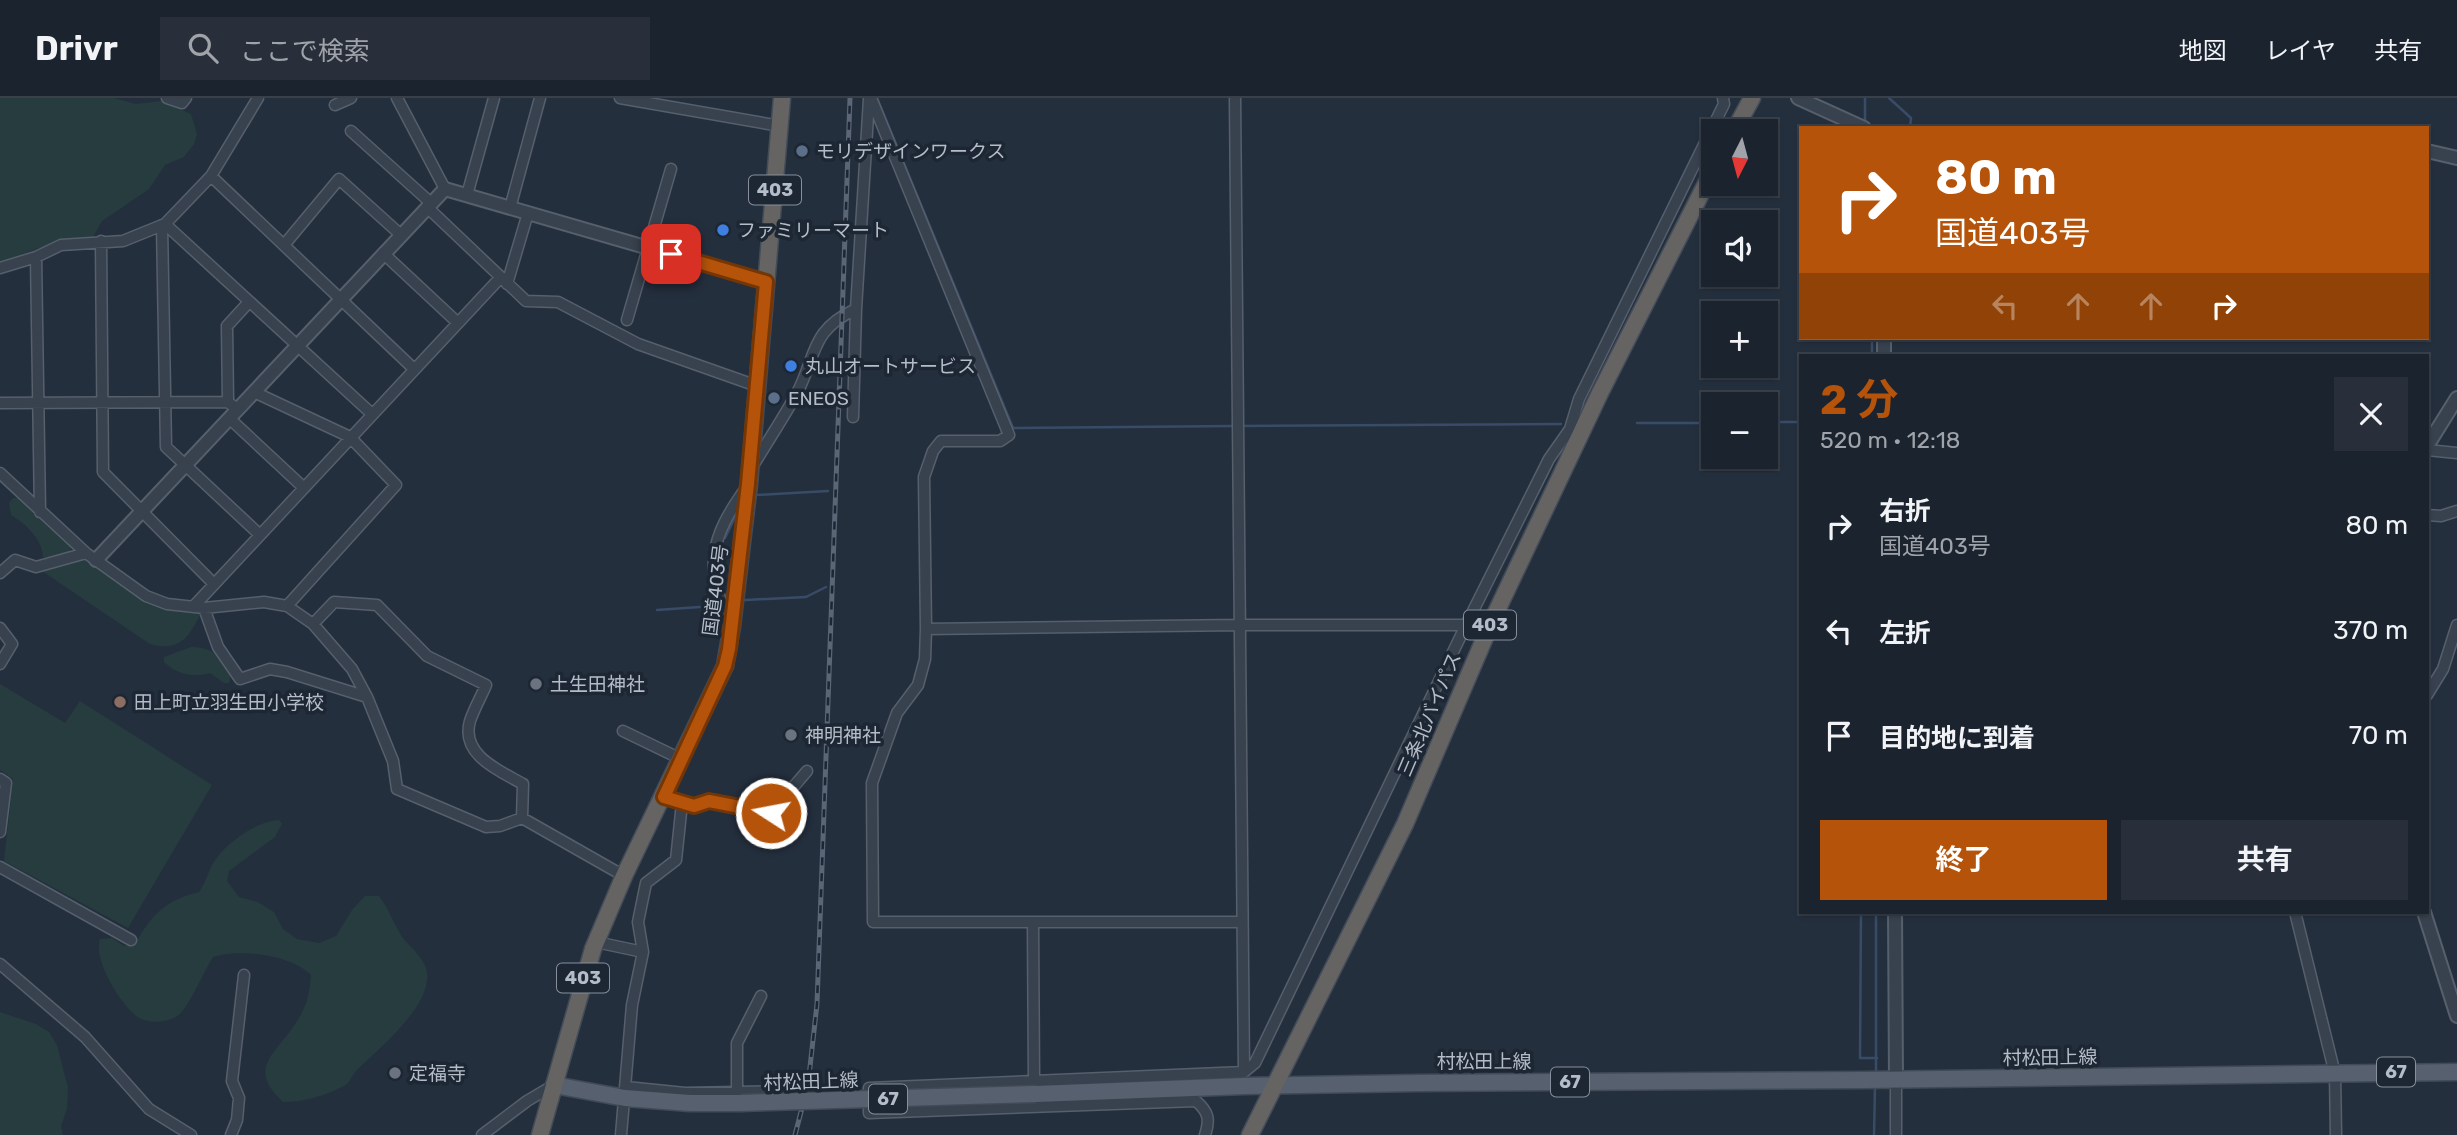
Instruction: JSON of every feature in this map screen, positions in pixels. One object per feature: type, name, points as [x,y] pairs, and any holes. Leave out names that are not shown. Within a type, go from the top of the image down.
[{"type":"highway","name":"国道403号","points":[[540,1135],[577,999],[596,942],[624,876],[725,666],[749,478],[782,98]]},
{"type":"highway","points":[[1741,119],[1752,98]]},
{"type":"highway","name":"三条北バイパス","points":[[1275,1085],[1405,824],[1492,621],[1594,405],[1701,194]]},
{"type":"highway","name":"403","points":[[1250,1135],[1275,1085]]},
{"type":"main road","name":"村松田上線","points":[[554,1085],[690,1103],[739,1098],[1035,1088],[2457,1072]]},
{"type":"street","points":[[167,98],[182,103],[186,98]]},
{"type":"street","points":[[0,268],[36,257],[61,245],[122,241],[163,224],[211,176],[258,98]]},
{"type":"street","points":[[335,105],[351,98]]},
{"type":"street","points":[[397,98],[445,189],[766,282]]},
{"type":"street","points":[[467,195],[494,98]]},
{"type":"street","points":[[510,208],[540,98]]},
{"type":"street","points":[[620,98],[780,126]]},
{"type":"street","points":[[853,417],[856,309],[870,98]]},
{"type":"street","points":[[870,98],[1009,435],[1000,441],[941,441],[933,451],[924,477],[925,659],[918,685],[897,713],[872,783],[873,922],[1242,922]]},
{"type":"street","points":[[1235,98],[1244,1072]]},
{"type":"street","points":[[1205,1135],[1209,1121],[1205,1109],[1196,1101],[869,1113],[869,1088],[1035,1088],[1244,1072],[1255,1063],[1466,625],[1549,459],[1570,429],[1579,399],[1724,104],[1724,98]]},
{"type":"street","points":[[1798,98],[1860,126]]},
{"type":"street","points":[[351,131],[526,301],[558,302],[638,344],[757,386]]},
{"type":"street","points":[[2429,151],[2457,158]]},
{"type":"street","points":[[627,320],[671,169]]},
{"type":"street","points":[[211,176],[414,369]]},
{"type":"street","points":[[284,245],[339,179],[401,235]]},
{"type":"street","points":[[0,573],[15,560],[36,566],[91,556],[142,511],[185,466],[232,410],[254,392],[445,189]]},
{"type":"street","points":[[192,607],[458,323],[504,281],[528,213]]},
{"type":"street","points":[[163,224],[372,414]]},
{"type":"street","points":[[163,224],[166,447],[260,534]]},
{"type":"street","points":[[101,241],[103,472],[213,583]]},
{"type":"street","points":[[383,253],[458,323]]},
{"type":"street","points":[[36,257],[40,512]]},
{"type":"street","points":[[249,302],[227,326],[232,410],[303,487]]},
{"type":"street","points":[[732,626],[717,596],[713,551],[715,542],[797,392],[815,344],[831,324],[856,309]]},
{"type":"street","points":[[254,392],[350,437],[396,485],[287,606]]},
{"type":"street","points":[[2429,445],[2457,398]]},
{"type":"street","points":[[0,403],[165,402],[232,410]]},
{"type":"street","points":[[2429,448],[2457,453]]},
{"type":"street","points":[[0,473],[91,556],[146,596],[167,604],[204,608],[264,603],[287,606],[313,624],[352,669],[367,697],[393,761],[397,789],[486,827],[500,826],[522,818],[624,876]]},
{"type":"street","points":[[2429,515],[2441,516],[2457,511]]},
{"type":"street","points":[[313,624],[334,603],[377,606],[427,656],[486,685],[469,723],[469,736],[482,760],[523,784],[522,818]]},
{"type":"street","points":[[204,608],[218,647],[240,679],[270,669],[367,697]]},
{"type":"street","points":[[926,629],[1466,625]]},
{"type":"street","points":[[2429,692],[2443,669],[2457,625]]},
{"type":"street","points":[[0,628],[12,644],[0,664]]},
{"type":"street","points":[[624,732],[681,759]]},
{"type":"street","points":[[664,797],[694,806],[709,801],[771,813],[807,771]]},
{"type":"street","points":[[0,779],[6,783],[0,832]]},
{"type":"street","points":[[621,1135],[632,1005],[642,952],[639,922],[646,883],[676,860],[682,803]]},
{"type":"street","points":[[0,867],[131,940]]},
{"type":"street","points":[[1895,914],[1889,1080],[1896,1135]]},
{"type":"street","points":[[2295,914],[2335,1074],[2336,1135]]},
{"type":"street","points":[[2425,914],[2457,1016]]},
{"type":"street","points":[[1032,922],[1035,1088]]},
{"type":"street","points":[[596,942],[642,952]]},
{"type":"street","points":[[0,964],[85,1037],[140,1101],[191,1135]]},
{"type":"street","points":[[231,1135],[237,1120],[239,1098],[232,1082],[244,975]]},
{"type":"street","points":[[761,996],[737,1043],[739,1098],[791,1091]]},
{"type":"street","points":[[482,1135],[527,1101],[554,1085]]},
{"type":"street","points":[[165,1135],[168,1122]]},
{"type":"green space","points":[[0,98],[114,98],[136,104],[162,101],[191,114],[197,134],[194,144],[184,157],[165,165],[149,189],[102,221],[93,237],[59,241],[0,262]]},
{"type":"green space","points":[[13,498],[25,502],[68,542],[70,552],[57,559],[43,557],[40,544],[32,533],[11,515],[9,503]]},
{"type":"green space","points":[[86,553],[146,596],[204,608],[189,633],[184,639],[170,646],[150,644],[36,567]]},
{"type":"green space","points":[[191,647],[206,649],[220,656],[229,668],[229,683],[224,683],[210,673],[185,674],[164,662],[164,657]]},
{"type":"green space","points":[[0,684],[65,723],[80,701],[212,785],[128,928],[4,861],[13,779],[0,770]]},
{"type":"green space","points":[[279,820],[282,824],[275,837],[229,871],[227,881],[239,897],[258,902],[274,912],[283,929],[297,939],[319,943],[336,936],[352,910],[365,896],[379,896],[403,938],[424,963],[427,973],[426,986],[412,1013],[346,1085],[314,1098],[283,1102],[272,1090],[265,1071],[272,1054],[304,1009],[311,975],[291,962],[265,955],[237,953],[213,957],[181,1013],[176,1017],[155,1022],[139,1018],[122,1000],[109,980],[99,947],[100,939],[112,938],[124,946],[136,943],[162,909],[178,899],[199,892],[216,859],[231,843],[260,825]]},
{"type":"green space","points":[[0,1012],[36,1024],[49,1032],[57,1045],[68,1088],[67,1109],[61,1126],[63,1135],[0,1135]]},
{"type":"waterway","points":[[877,98],[1013,428],[1234,426]]},
{"type":"waterway","points":[[1865,98],[1865,123]]},
{"type":"waterway","points":[[1889,98],[1911,118],[1910,126]]},
{"type":"waterway","points":[[1872,340],[1872,354]]},
{"type":"waterway","points":[[1778,422],[1799,422]]},
{"type":"waterway","points":[[1637,423],[1701,423]]},
{"type":"waterway","points":[[1240,426],[1561,424]]},
{"type":"waterway","points":[[756,495],[828,491]]},
{"type":"waterway","points":[[725,538],[738,511]]},
{"type":"waterway","points":[[745,600],[806,597],[826,587]]},
{"type":"waterway","points":[[657,610],[714,606]]},
{"type":"waterway","points":[[1861,914],[1860,1058],[1877,1058]]},
{"type":"waterway","points":[[1876,914],[1876,1072]]},
{"type":"waterway","points":[[1874,1135],[1875,1086]]},
{"type":"railway","points":[[795,1135],[808,1085],[817,1004],[850,98]]},
{"type":"place","name":"モリデザインワークス","points":[[802,151]]},
{"type":"place","name":"ファミリーマート","points":[[723,230]]},
{"type":"place","name":"丸山オートサービス","points":[[791,366]]},
{"type":"place","name":"ENEOS","points":[[774,398]]},
{"type":"place","name":"土生田神社","points":[[536,684]]},
{"type":"place","name":"田上町立羽生田小学校","points":[[120,702]]},
{"type":"place","name":"神明神社","points":[[791,735]]},
{"type":"place","name":"定福寺","points":[[395,1073]]},
{"type":"route","points":[[671,254],[766,282],[748,484],[729,649],[725,666],[664,797],[694,806],[709,801],[771,813]]}]
